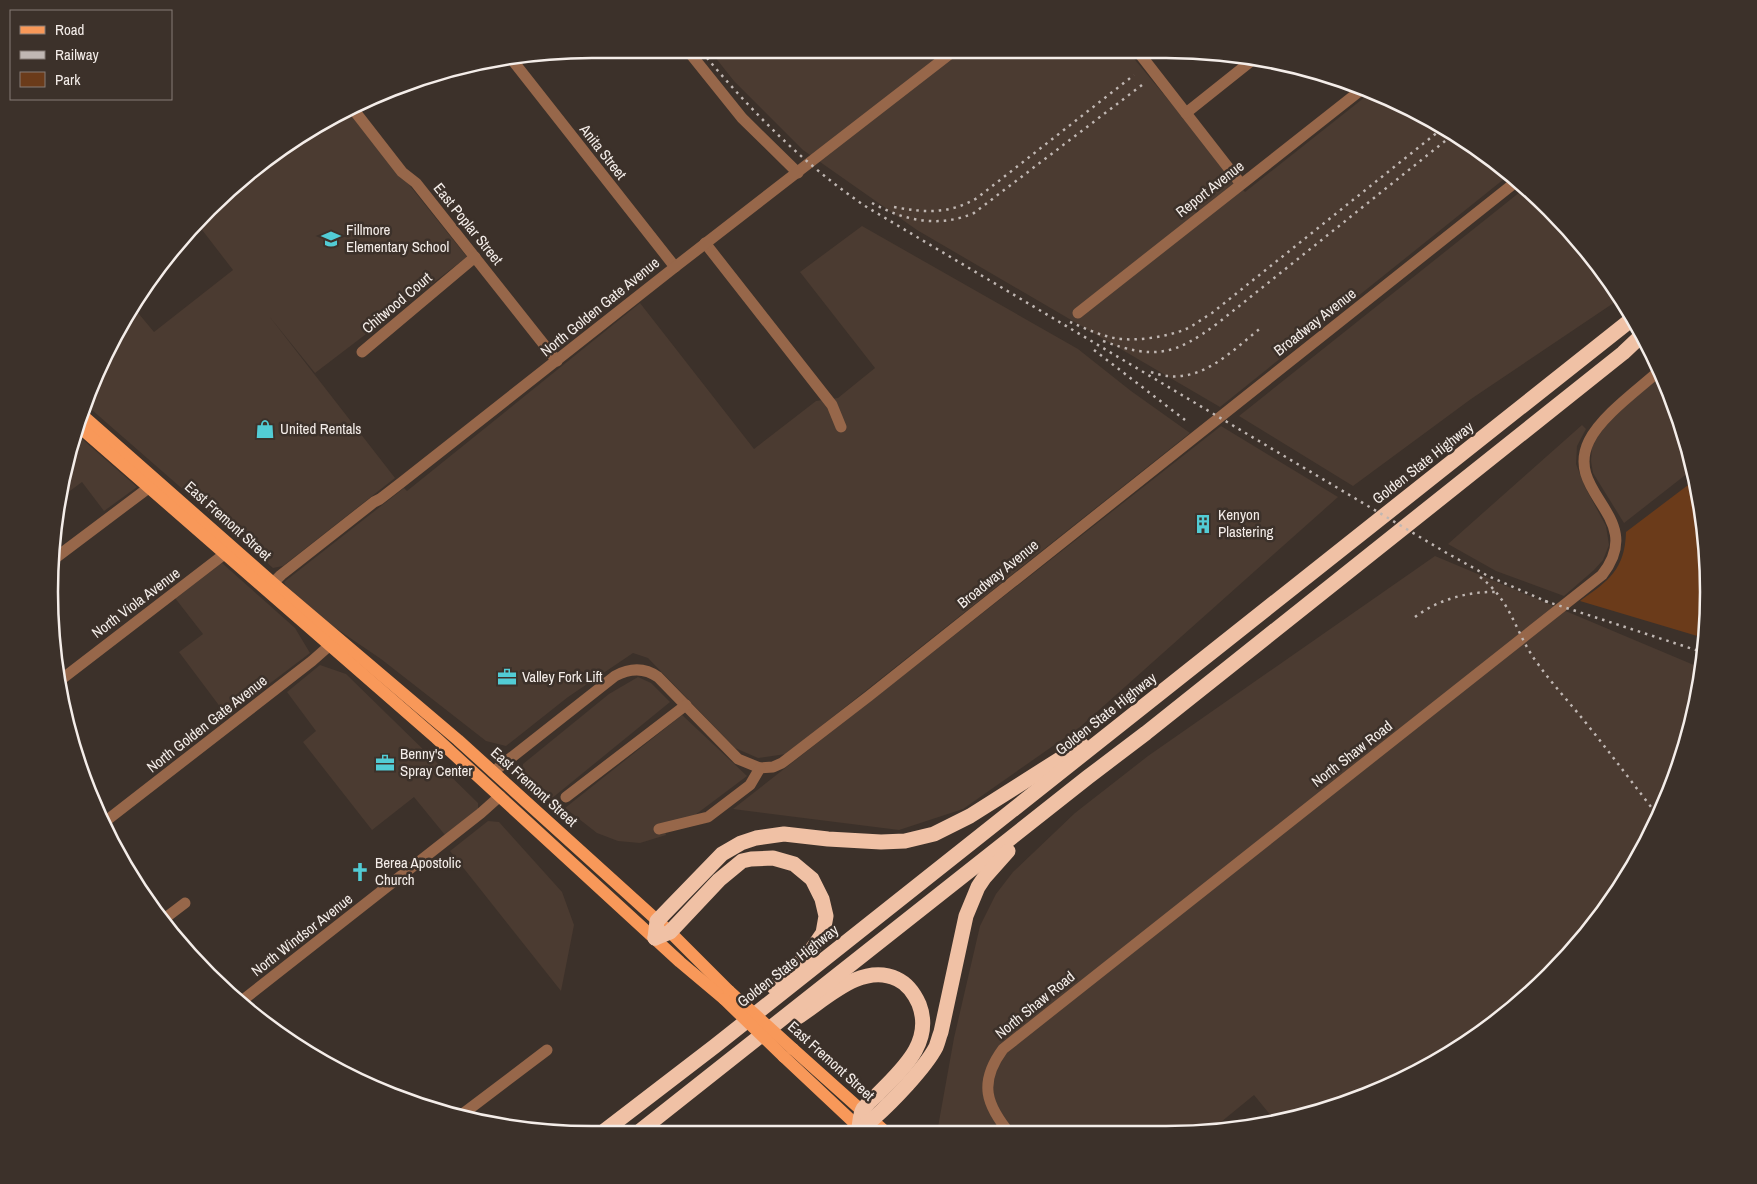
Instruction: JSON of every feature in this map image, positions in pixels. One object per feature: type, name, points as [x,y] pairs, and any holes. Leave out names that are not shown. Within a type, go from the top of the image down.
[{"type":"highway","name":"Golden State Highway","points":[[611,1126],[715,1046],[1626,322]]},
{"type":"highway","points":[[646,1126],[1088,776],[1146,733],[1623,354],[1636,341]]},
{"type":"highway","points":[[715,1046],[729,1025],[786,977],[818,943],[823,933],[826,916],[822,899],[812,879],[794,864],[773,858],[751,859],[742,861],[730,870],[670,932],[655,938],[657,921],[722,854],[741,843],[756,838],[784,834],[828,839],[905,842],[934,834],[970,816],[1040,770],[1137,712]]},
{"type":"highway","points":[[867,1115],[914,1076],[936,1047],[941,1032],[966,916],[981,882],[1003,856],[1088,776]]},
{"type":"highway","points":[[768,1030],[783,1028],[847,984],[869,974],[895,978],[907,984],[922,1011],[923,1026],[921,1039],[916,1051],[867,1115],[863,1126]]},
{"type":"main road","name":"East Fremont Street","points":[[86,419],[154,484],[270,587],[422,708],[509,786],[670,932],[727,995]]},
{"type":"main road","name":"East Fremont Street","points":[[83,430],[154,484]]},
{"type":"main road","name":"East Fremont Street","points":[[270,587],[330,646],[500,796],[655,938],[727,995],[789,1053],[879,1126]]},
{"type":"main road","points":[[500,796],[509,786]]},
{"type":"main road","name":"East Fremont Street","points":[[789,1053],[854,1126]]},
{"type":"street","points":[[694,58],[742,118],[798,173]]},
{"type":"street","name":"North Golden Gate Avenue","points":[[270,587],[290,568],[374,502],[945,58]]},
{"type":"street","points":[[1143,58],[1241,184]]},
{"type":"street","name":"Anita Street","points":[[515,63],[675,267]]},
{"type":"street","points":[[1186,112],[1247,64]]},
{"type":"street","name":"Report Avenue","points":[[1078,313],[1354,92]]},
{"type":"street","name":"East Poplar Street","points":[[356,113],[402,172],[416,183],[557,361]]},
{"type":"street","name":"Broadway Avenue","points":[[760,768],[773,766],[792,756],[1511,185]]},
{"type":"street","points":[[705,244],[828,400],[841,427]]},
{"type":"street","name":"Chitwood Court","points":[[362,352],[475,257]]},
{"type":"street","name":"North Shaw Road","points":[[1004,1126],[994,1112],[989,1097],[990,1074],[996,1059],[1003,1049],[1602,575],[1614,554],[1616,535],[1612,521],[1587,480],[1584,466],[1585,452],[1590,439],[1603,421],[1654,376]]},
{"type":"street","points":[[59,555],[154,484]]},
{"type":"street","name":"North Viola Avenue","points":[[65,677],[229,551]]},
{"type":"street","name":"North Golden Gate Avenue","points":[[109,819],[330,646]]},
{"type":"street","points":[[493,772],[615,676],[626,671],[643,670],[653,673],[732,754],[748,765],[760,768],[750,784],[708,817],[659,829]]},
{"type":"street","points":[[566,797],[686,705]]},
{"type":"street","name":"North Windsor Avenue","points":[[245,998],[481,813],[500,796]]},
{"type":"street","points":[[168,916],[185,903]]},
{"type":"street","points":[[467,1111],[547,1050]]},
{"type":"shaded area","points":[[716,58],[1133,58],[1245,192],[1366,96],[1432,129],[1462,148],[1504,179],[1220,407],[917,230],[803,150],[734,81]]},
{"type":"shaded area","points":[[353,115],[467,257],[315,373],[269,316],[395,478],[283,566],[273,568],[90,408],[113,356],[137,312],[154,332],[233,270],[201,228],[240,190],[267,168],[325,129]]},
{"type":"shaded area","points":[[1520,192],[1567,240],[1614,303],[1471,399],[1353,486],[1239,416]]},
{"type":"shaded area","points":[[862,226],[1078,349],[1131,391],[1190,433],[786,754],[758,758],[735,748],[648,658],[633,653],[568,697],[506,746],[486,741],[381,659],[312,612],[290,594],[284,582],[404,488],[407,491],[640,303],[754,449],[816,401],[838,398],[875,368],[800,272]]},
{"type":"shaded area","points":[[1656,380],[1671,420],[1686,475],[1624,523],[1593,473],[1591,461],[1592,447],[1610,419]]},
{"type":"shaded area","points":[[1582,425],[1586,429],[1577,446],[1576,464],[1585,487],[1606,526],[1609,545],[1603,560],[1594,570],[1564,596],[1496,571],[1448,544]]},
{"type":"shaded area","points":[[1221,426],[1338,497],[1080,727],[963,809],[899,830],[733,809]]},
{"type":"shaded area","points":[[81,438],[137,487],[104,511],[82,482],[67,493]]},
{"type":"shaded area","points":[[1435,556],[1694,665],[1681,730],[1659,797],[1628,859],[1609,889],[1567,944],[1543,970],[1490,1016],[1432,1055],[1370,1086],[1337,1098],[1271,1116],[1254,1095],[1219,1123],[1165,1126],[938,1126],[954,1038],[980,926],[996,894],[1013,872],[1075,813],[1148,756]]},
{"type":"shaded area","points":[[222,563],[295,628],[310,653],[227,716],[179,652],[203,634],[175,598]]},
{"type":"shaded area","points":[[320,665],[346,674],[478,803],[478,809],[445,835],[414,797],[372,830],[303,742],[316,731],[287,692]]},
{"type":"shaded area","points":[[638,677],[651,683],[670,702],[551,799],[522,776],[523,764],[609,694]]},
{"type":"shaded area","points":[[682,715],[747,776],[691,818],[664,824],[666,835],[640,843],[618,841],[597,833],[565,808]]},
{"type":"shaded area","points":[[488,821],[499,822],[562,892],[574,925],[561,991],[450,851]]},
{"type":"green space","points":[[1688,485],[1695,522],[1698,557],[1700,592],[1697,636],[1580,601],[1599,587],[1613,573],[1622,556],[1626,532]]},
{"type":"railway","points":[[707,58],[758,115],[798,154],[865,206],[1445,552],[1488,576],[1552,604]]},
{"type":"railway","points":[[894,207],[937,211],[957,207],[977,198],[1134,75]]},
{"type":"railway","points":[[872,203],[897,214],[922,220],[948,220],[974,213],[1142,85]]},
{"type":"railway","points":[[1070,322],[1103,335],[1122,339],[1160,336],[1178,332],[1189,327],[1212,313],[1437,132]]},
{"type":"railway","points":[[1103,341],[1137,351],[1151,352],[1176,348],[1203,334],[1448,139]]},
{"type":"railway","points":[[1151,372],[1168,376],[1183,376],[1198,372],[1225,357],[1262,327]]},
{"type":"railway","points":[[1094,350],[1185,420]]},
{"type":"railway","points":[[1480,577],[1500,597],[1530,653],[1544,672],[1653,810]]},
{"type":"railway","points":[[1415,617],[1434,605],[1455,597],[1499,592]]},
{"type":"railway","points":[[1545,601],[1696,650]]},
{"type":"place","name":"Fillmore Elementary School","points":[[331,239]]},
{"type":"place","name":"United Rentals","points":[[265,429]]},
{"type":"place","name":"Kenyon Plastering","points":[[1203,524]]},
{"type":"place","name":"Valley Fork Lift","points":[[507,677]]},
{"type":"place","name":"Benny's Spray Center","points":[[385,763]]},
{"type":"place","name":"Berea Apostolic Church","points":[[360,872]]}]
